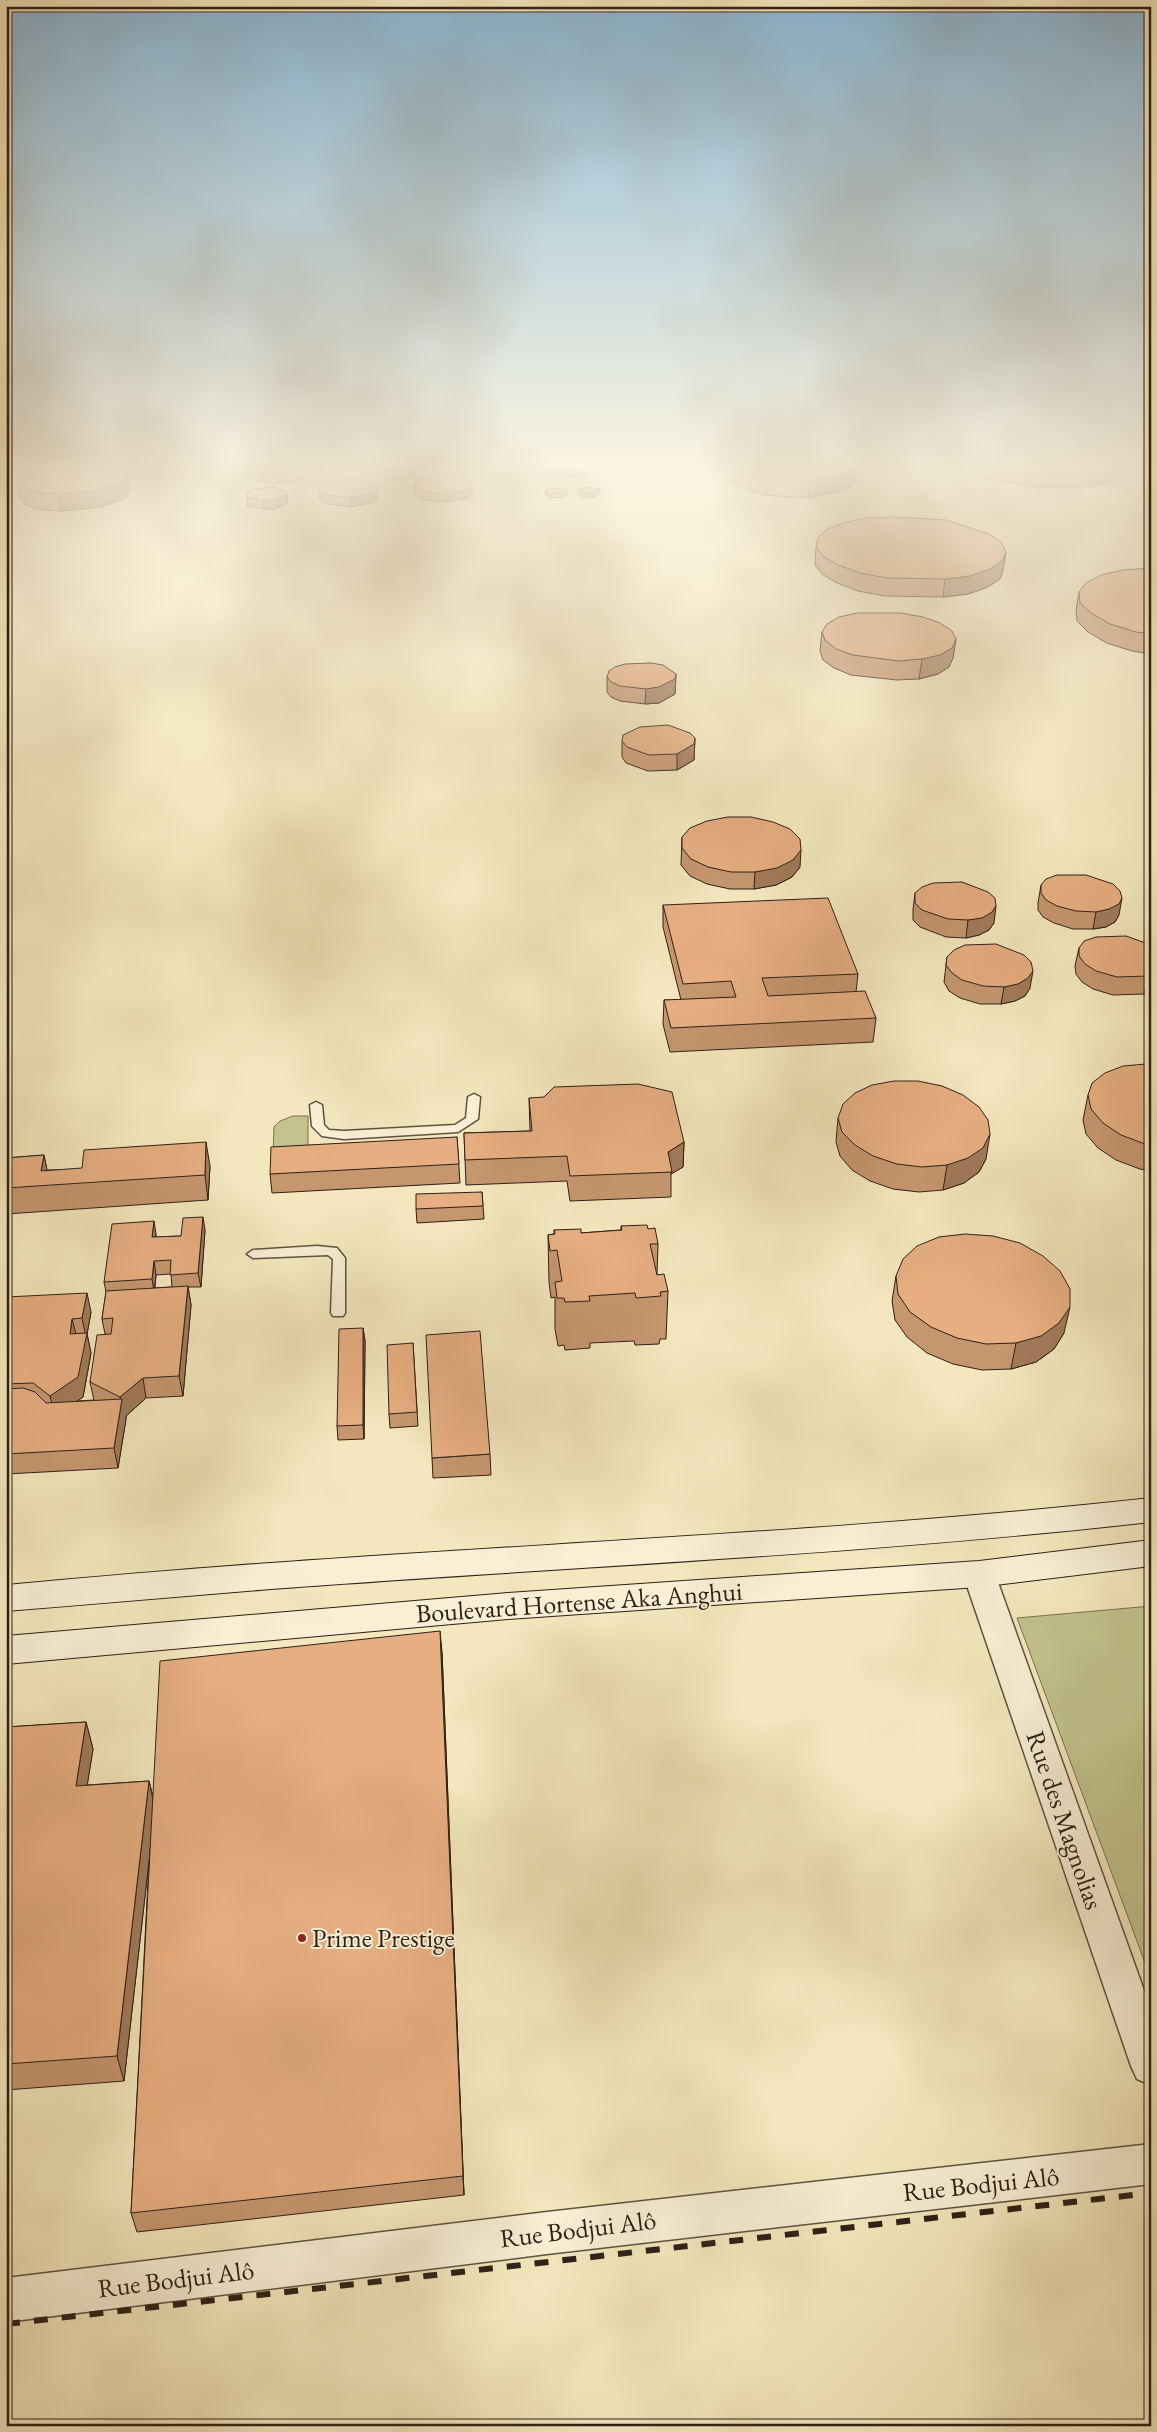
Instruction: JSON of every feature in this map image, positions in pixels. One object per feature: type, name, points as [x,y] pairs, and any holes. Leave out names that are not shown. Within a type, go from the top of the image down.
[{"type":"main road","name":"Boulevard Hortense Aka Anghui","points":[[6,1598],[271,1576],[800,1541],[1034,1523],[1151,1510]]},
{"type":"main road","name":"Boulevard Hortense Aka Anghui","points":[[6,1650],[215,1630],[508,1606],[979,1574],[1151,1553]]},
{"type":"street","name":"Rue des Magnolias","points":[[979,1574],[1151,2066]]},
{"type":"street","name":"Rue Bodjui Alô","points":[[6,2300],[547,2232],[1151,2164]]},
{"type":"lane","points":[[316,1105],[318,1126],[326,1133],[344,1135],[458,1128],[472,1119],[474,1097]]},
{"type":"lane","points":[[253,1254],[317,1250],[332,1251],[339,1258],[338,1313]]},
{"type":"green space","points":[[293,1116],[308,1116],[308,1154],[273,1156],[274,1127],[280,1121]]},
{"type":"green space","points":[[1151,1606],[1151,1979],[1017,1618]]},
{"type":"building","points":[[1094,578],[1151,578],[1151,634],[1136,632],[1110,624],[1091,613],[1080,603],[1079,592],[1086,583]]},
{"type":"building","points":[[857,613],[901,613],[923,617],[940,623],[952,631],[956,639],[952,648],[940,655],[899,661],[853,655],[836,649],[825,640],[822,632],[827,624],[839,617]]},
{"type":"building","points":[[651,663],[663,665],[676,674],[675,679],[659,687],[646,689],[620,686],[611,682],[607,677],[609,671],[615,667],[625,664]]},
{"type":"building","points":[[668,725],[690,733],[695,738],[694,744],[677,754],[649,755],[627,747],[622,741],[623,735],[640,727]]},
{"type":"building","points":[[728,817],[751,817],[773,822],[790,829],[800,839],[801,850],[793,860],[777,868],[755,872],[731,872],[708,867],[691,859],[682,848],[682,837],[690,828],[707,821]]},
{"type":"building","points":[[1057,875],[1086,875],[1113,884],[1120,891],[1122,898],[1119,904],[1096,912],[1076,911],[1057,906],[1046,900],[1041,893],[1041,885],[1046,879]]},
{"type":"building","points":[[962,882],[988,892],[995,898],[996,906],[992,912],[982,918],[968,920],[948,919],[922,910],[915,903],[915,893],[922,887],[933,883]]},
{"type":"building","points":[[828,898],[858,974],[762,978],[768,996],[865,991],[876,1018],[671,1028],[664,1000],[736,997],[731,981],[683,984],[663,905]]},
{"type":"building","points":[[1126,936],[1151,945],[1151,975],[1117,977],[1096,971],[1085,964],[1079,956],[1079,948],[1084,941],[1096,937]]},
{"type":"building","points":[[996,944],[1024,955],[1031,962],[1033,971],[1028,978],[1018,984],[1004,987],[983,986],[962,980],[952,973],[946,965],[947,957],[954,950],[965,945]]},
{"type":"building","points":[[1151,1064],[1151,1145],[1121,1135],[1103,1123],[1091,1109],[1088,1095],[1092,1083],[1105,1073],[1123,1066]]},
{"type":"building","points":[[894,1081],[918,1081],[942,1086],[963,1095],[979,1107],[988,1120],[990,1134],[983,1148],[968,1158],[947,1165],[922,1167],[897,1164],[873,1156],[855,1145],[842,1132],[838,1118],[843,1104],[855,1093],[872,1085]]},
{"type":"building","points":[[638,1084],[672,1092],[684,1142],[668,1152],[672,1172],[570,1176],[567,1156],[465,1160],[464,1133],[532,1131],[529,1098],[544,1097],[554,1087]]},
{"type":"building","points":[[457,1137],[459,1164],[270,1174],[271,1147]]},
{"type":"building","points":[[206,1142],[205,1175],[6,1188],[6,1158],[44,1155],[41,1171],[82,1168],[84,1150]]},
{"type":"building","points":[[482,1192],[483,1206],[416,1209],[416,1194]]},
{"type":"building","points":[[203,1217],[198,1273],[170,1275],[171,1260],[154,1261],[152,1279],[104,1282],[112,1224],[154,1221],[152,1237],[181,1236],[183,1218]]},
{"type":"building","points":[[647,1225],[648,1229],[655,1228],[658,1244],[650,1244],[657,1275],[664,1274],[668,1291],[660,1292],[661,1296],[636,1298],[635,1293],[589,1296],[590,1301],[565,1302],[564,1298],[557,1298],[555,1282],[562,1281],[557,1250],[550,1251],[548,1235],[555,1234],[554,1230],[581,1229],[581,1233],[622,1230],[621,1226]]},
{"type":"building","points":[[965,1234],[993,1236],[1020,1243],[1043,1256],[1060,1271],[1070,1289],[1070,1307],[1059,1323],[1041,1336],[1016,1343],[986,1344],[957,1338],[931,1327],[910,1312],[898,1294],[896,1276],[903,1259],[917,1246],[939,1237]]},
{"type":"building","points":[[188,1286],[179,1376],[143,1378],[120,1397],[90,1382],[97,1335],[111,1334],[113,1318],[102,1319],[106,1291]]},
{"type":"building","points":[[87,1293],[82,1318],[72,1319],[70,1334],[87,1333],[78,1377],[50,1396],[33,1383],[6,1384],[6,1297]]},
{"type":"building","points":[[363,1328],[363,1425],[337,1426],[339,1329]]},
{"type":"building","points":[[480,1331],[490,1454],[432,1458],[426,1335]]},
{"type":"building","points":[[413,1343],[417,1412],[389,1414],[387,1345]]},
{"type":"building","points":[[23,1388],[35,1392],[46,1403],[122,1399],[114,1448],[6,1454],[6,1389]]},
{"type":"building","name":"Prime Prestige","points":[[440,1631],[463,2176],[131,2213],[160,1661]]},
{"type":"building","points":[[86,1722],[76,1786],[149,1781],[117,2056],[6,2064],[6,1727]]},
{"type":"railway","points":[[6,2324],[1151,2193]]},
{"type":"place","name":"Prime Prestige","points":[[302,1938]]}]
